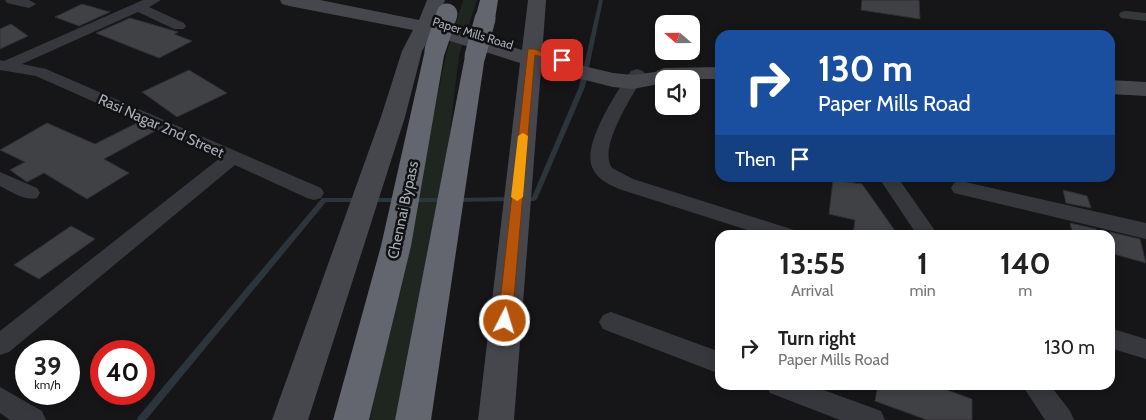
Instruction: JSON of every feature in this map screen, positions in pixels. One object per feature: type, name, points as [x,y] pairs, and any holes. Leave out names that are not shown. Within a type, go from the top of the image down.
[{"type":"highway","points":[[413,420],[475,56],[487,10]]},
{"type":"highway","name":"Chennai Bypass","points":[[351,420],[396,246],[435,50],[432,13]]},
{"type":"street","points":[[12,0],[29,4]]},
{"type":"street","points":[[2,66],[154,0]]},
{"type":"street","name":"Paper Mills Road","points":[[289,0],[382,17],[432,13],[542,61],[626,77],[715,73]]},
{"type":"street","points":[[290,420],[393,116],[412,51],[432,13],[339,0]]},
{"type":"street","points":[[497,410],[542,61],[537,0]]},
{"type":"street","points":[[137,7],[179,26]]},
{"type":"street","points":[[1126,15],[1146,17]]},
{"type":"street","name":"Rasi Nagar 2nd Street","points":[[2,66],[40,72],[314,193]]},
{"type":"street","points":[[626,77],[598,156],[601,166],[610,176],[626,184],[771,230]]},
{"type":"street","points":[[1115,86],[1146,89]]},
{"type":"street","points":[[0,345],[232,158]]},
{"type":"street","points":[[0,178],[30,193]]},
{"type":"street","points":[[891,182],[924,230]]},
{"type":"street","points":[[961,188],[1146,231]]},
{"type":"street","points":[[611,322],[715,361]]},
{"type":"street","points":[[1115,340],[1146,349]]},
{"type":"street","points":[[792,390],[872,420]]},
{"type":"street","points":[[1039,390],[1061,420]]},
{"type":"street","points":[[0,399],[33,420]]},
{"type":"shaded area","points":[[463,0],[477,0],[459,55],[443,191],[397,420],[370,420],[446,55]]},
{"type":"building","points":[[862,0],[919,0],[920,19],[861,10]]},
{"type":"building","points":[[82,4],[110,12],[79,26],[55,17]]},
{"type":"building","points":[[130,18],[178,32],[174,34],[192,41],[159,58],[96,33]]},
{"type":"building","points":[[11,24],[28,36],[0,49],[0,29]]},
{"type":"building","points":[[189,70],[227,93],[177,117],[142,92]]},
{"type":"building","points":[[47,123],[95,144],[137,123],[155,131],[104,159],[129,173],[87,199],[44,173],[27,182],[10,170],[25,162],[0,150]]},
{"type":"building","points":[[833,182],[862,184],[894,230],[854,230],[855,220],[829,214]]},
{"type":"building","points":[[1063,190],[1087,196],[1091,208],[1066,203]]},
{"type":"building","points":[[1070,223],[1096,230],[1072,230]]},
{"type":"building","points":[[71,226],[95,239],[39,279],[14,265]]},
{"type":"building","points":[[1115,233],[1140,239],[1146,263],[1115,254]]},
{"type":"building","points":[[877,390],[947,390],[972,399],[972,420],[927,420],[875,401]]},
{"type":"waterway","points":[[524,199],[534,199],[582,87],[601,0]]},
{"type":"waterway","points":[[456,200],[511,199]]},
{"type":"waterway","points":[[141,420],[324,200],[359,200]]},
{"type":"waterway","points":[[371,200],[399,200]]},
{"type":"waterway","points":[[411,200],[444,200]]},
{"type":"slow traffic","points":[[517,197],[523,136]]},
{"type":"route","points":[[505,321],[531,51],[562,60]]}]
